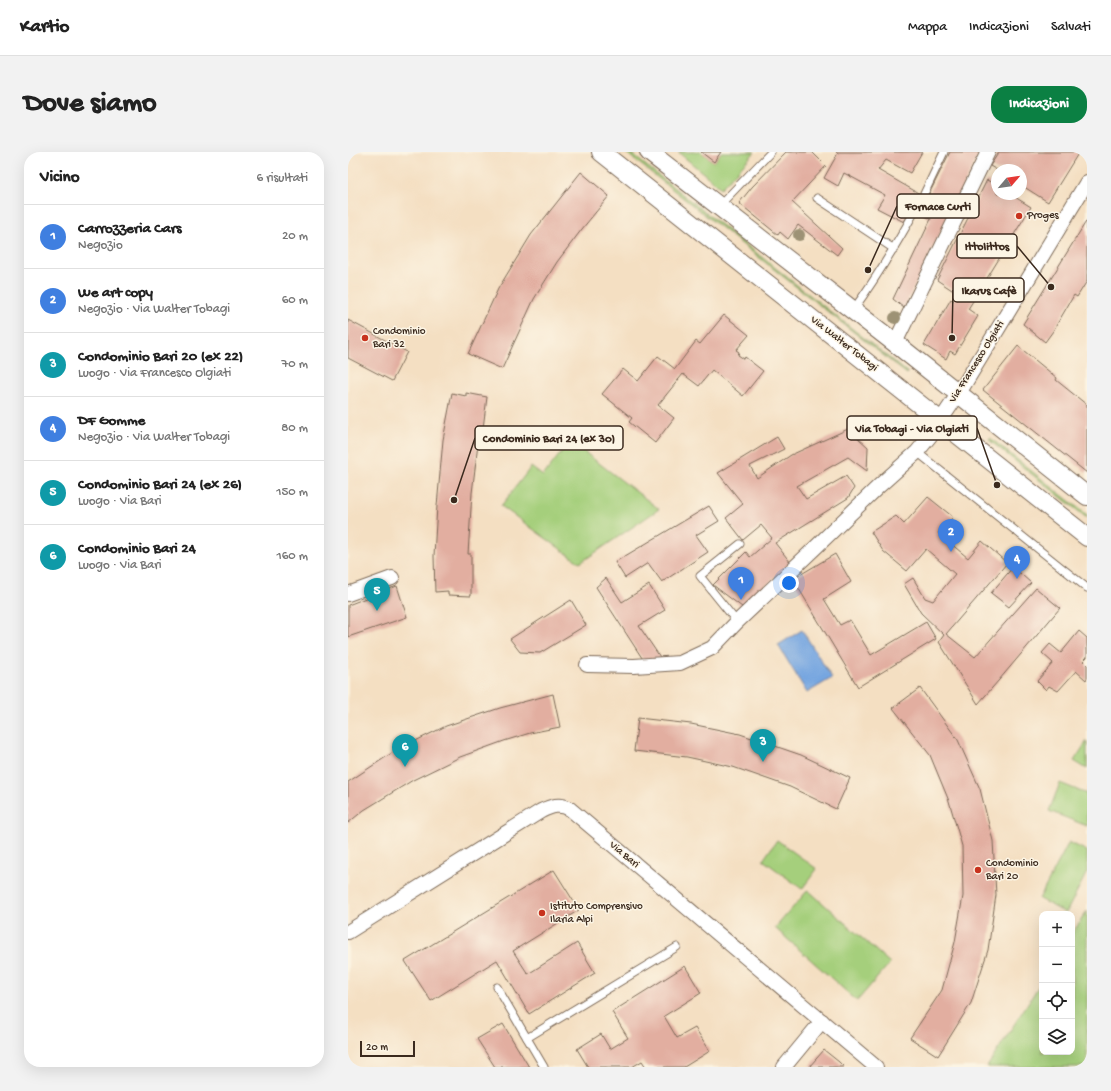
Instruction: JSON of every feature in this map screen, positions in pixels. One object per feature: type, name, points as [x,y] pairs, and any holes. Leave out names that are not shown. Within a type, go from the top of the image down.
[{"type":"street","name":"Via Walter Tobagi","points":[[601,152],[1087,537]]},
{"type":"street","points":[[649,152],[853,310],[1087,496]]},
{"type":"street","points":[[895,343],[988,152]]},
{"type":"street","name":"Via Francesco Olgiati","points":[[587,665],[634,666],[680,663],[712,648],[737,622],[879,486],[917,452],[930,436],[958,393],[1087,182]]},
{"type":"street","points":[[348,594],[392,578]]},
{"type":"street","name":"Via Bari","points":[[348,932],[541,811],[560,805],[566,806],[876,1067]]},
{"type":"street","points":[[784,1067],[822,1021]]},
{"type":"lane","points":[[719,206],[771,152]]},
{"type":"lane","points":[[923,196],[944,152]]},
{"type":"lane","points":[[817,198],[894,249]]},
{"type":"lane","points":[[853,310],[894,249],[915,211]]},
{"type":"lane","points":[[917,452],[1087,588]]},
{"type":"lane","points":[[737,622],[700,576],[740,544]]},
{"type":"lane","points":[[527,1038],[677,947]]},
{"type":"lane","points":[[497,987],[544,1067]]},
{"type":"green space","points":[[625,152],[629,152],[908,373],[907,374]]},
{"type":"green space","points":[[678,152],[701,152],[714,162],[721,152],[755,152],[721,188]]},
{"type":"green space","points":[[990,438],[1087,515],[1087,518],[989,440]]},
{"type":"green space","points":[[570,441],[659,509],[580,563],[501,506],[531,467],[543,476]]},
{"type":"green space","points":[[1087,741],[1087,769],[1074,761]]},
{"type":"green space","points":[[1060,783],[1087,794],[1087,826],[1049,811]]},
{"type":"green space","points":[[777,840],[817,869],[802,889],[763,860]]},
{"type":"green space","points":[[1069,842],[1087,851],[1087,872],[1067,911],[1062,911],[1039,899]]},
{"type":"green space","points":[[808,890],[890,963],[857,1001],[775,928]]},
{"type":"green space","points":[[1087,911],[1087,1067],[987,1067],[1039,986],[1039,1055],[1075,1055],[1075,929]]},
{"type":"water","points":[[802,630],[832,678],[807,693],[778,645]]},
{"type":"building","points":[[701,152],[721,152],[714,162]]},
{"type":"building","points":[[786,152],[812,152],[826,166],[792,202],[842,248],[837,255],[798,225],[788,239],[780,232],[778,235],[739,203],[752,187]]},
{"type":"building","points":[[836,152],[922,152],[910,173],[886,160],[878,170],[927,198],[950,152],[980,152],[904,308],[893,299],[931,219],[911,209],[904,222],[877,208],[885,195],[844,173],[838,186],[824,178],[838,153]]},
{"type":"building","points":[[999,152],[1079,152],[1048,202],[1027,189],[1027,164],[991,164]]},
{"type":"building","points":[[581,172],[609,196],[557,262],[534,299],[502,369],[468,354],[498,289],[531,235]]},
{"type":"building","points":[[987,180],[991,182],[991,200],[1020,200],[1031,207],[968,309],[978,316],[955,354],[950,351],[946,359],[924,345],[951,299],[953,301],[958,294],[937,280]]},
{"type":"building","points":[[1087,220],[1087,281],[1077,297],[1074,295],[1045,342],[1023,324]]},
{"type":"building","points":[[724,315],[749,335],[736,350],[739,352],[738,355],[744,359],[745,357],[763,371],[743,396],[712,370],[699,386],[683,374],[658,405],[674,418],[655,443],[629,422],[632,418],[602,394],[623,369],[638,381],[658,356],[675,369],[696,341],[700,344]]},
{"type":"building","name":"Condominio Bari 32","points":[[348,320],[407,352],[392,381],[348,358]]},
{"type":"building","points":[[1018,346],[1087,405],[1087,473],[983,390]]},
{"type":"building","points":[[452,393],[466,396],[466,393],[487,397],[482,436],[479,436],[472,493],[468,554],[471,554],[471,596],[448,595],[448,591],[435,592],[434,556],[437,506],[443,440]]},
{"type":"building","points":[[848,429],[868,447],[867,471],[848,457],[797,486],[806,499],[846,476],[854,488],[848,498],[775,543],[791,563],[742,607],[713,585],[746,552],[750,557],[772,538],[761,525],[743,540],[726,518],[743,504],[718,473],[777,437],[784,449],[750,466],[757,478],[791,455]]},
{"type":"building","points":[[928,497],[953,517],[938,533],[968,558],[982,541],[1007,563],[946,634],[975,657],[1036,588],[1060,608],[978,704],[939,642],[944,635],[921,613],[904,584],[913,578],[925,598],[933,601],[955,574],[926,549],[907,571],[883,551],[871,532],[896,516],[904,524]]},
{"type":"building","points":[[709,506],[719,521],[696,535],[708,552],[662,582],[648,563],[625,578],[615,562]]},
{"type":"building","points":[[835,554],[851,582],[824,599],[840,625],[850,620],[871,655],[926,622],[936,639],[858,687],[793,579]]},
{"type":"building","points":[[1013,567],[1031,583],[1009,607],[991,593]]},
{"type":"building","points":[[606,578],[622,602],[649,585],[665,610],[639,626],[662,660],[644,661],[596,587]]},
{"type":"building","points":[[397,586],[407,617],[348,637],[348,605]]},
{"type":"building","points":[[571,600],[586,625],[540,653],[520,652],[510,639]]},
{"type":"building","points":[[1079,631],[1087,638],[1087,657],[1083,661],[1087,665],[1086,680],[1076,671],[1058,691],[1049,686],[1046,690],[1037,681],[1053,663],[1042,653],[1050,644],[1061,653]]},
{"type":"building","name":"Condominio Bari 20","points":[[920,688],[958,740],[980,789],[993,841],[996,895],[988,950],[971,1003],[938,1056],[910,1038],[942,990],[955,942],[963,896],[962,846],[949,801],[930,755],[893,708]]},
{"type":"building","points":[[553,694],[560,727],[530,733],[460,757],[413,780],[364,810],[348,823],[348,782],[395,751],[446,726],[500,708]]},
{"type":"building","points":[[638,718],[691,724],[740,734],[801,755],[850,778],[836,809],[790,787],[733,767],[687,757],[634,751]]},
{"type":"building","points":[[554,870],[579,910],[513,951],[528,974],[577,943],[595,973],[529,1014],[497,960],[431,1001],[405,961]]},
{"type":"building","points":[[685,966],[701,993],[664,1016],[677,1038],[695,1028],[710,1051],[684,1067],[646,1067],[642,1061],[632,1067],[588,1067],[577,1049],[601,1034],[610,1049],[628,1038],[612,1012]]},
{"type":"building","points":[[503,1024],[529,1067],[495,1067],[477,1039]]},
{"type":"building","points":[[824,1050],[839,1062],[844,1067],[809,1067]]},
{"type":"place","name":"Proges","points":[[1019,216]]},
{"type":"place","name":"Fornace Curti","points":[[868,270]]},
{"type":"place","name":"Ittolittos","points":[[1051,287]]},
{"type":"place","name":"Condominio Bari 32","points":[[365,338]]},
{"type":"place","name":"Ikarus Cafè","points":[[952,338]]},
{"type":"place","name":"Via Tobagi - Via Olgiati","points":[[997,485]]},
{"type":"place","name":"Condominio Bari 24 (ex 30)","points":[[454,500]]},
{"type":"place","name":"We art copy","points":[[951,552]]},
{"type":"place","name":"DF Gomme","points":[[1017,579]]},
{"type":"place","name":"Carrozzeria Cars","points":[[741,600]]},
{"type":"place","name":"Condominio Bari 24 (ex 26)","points":[[377,611]]},
{"type":"place","name":"Condominio Bari 20 (ex 22)","points":[[763,762]]},
{"type":"place","name":"Condominio Bari 24","points":[[405,767]]},
{"type":"place","name":"Condominio Bari 20","points":[[978,870]]},
{"type":"place","name":"Istituto Comprensivo Ilaria Alpi","points":[[542,913]]}]
